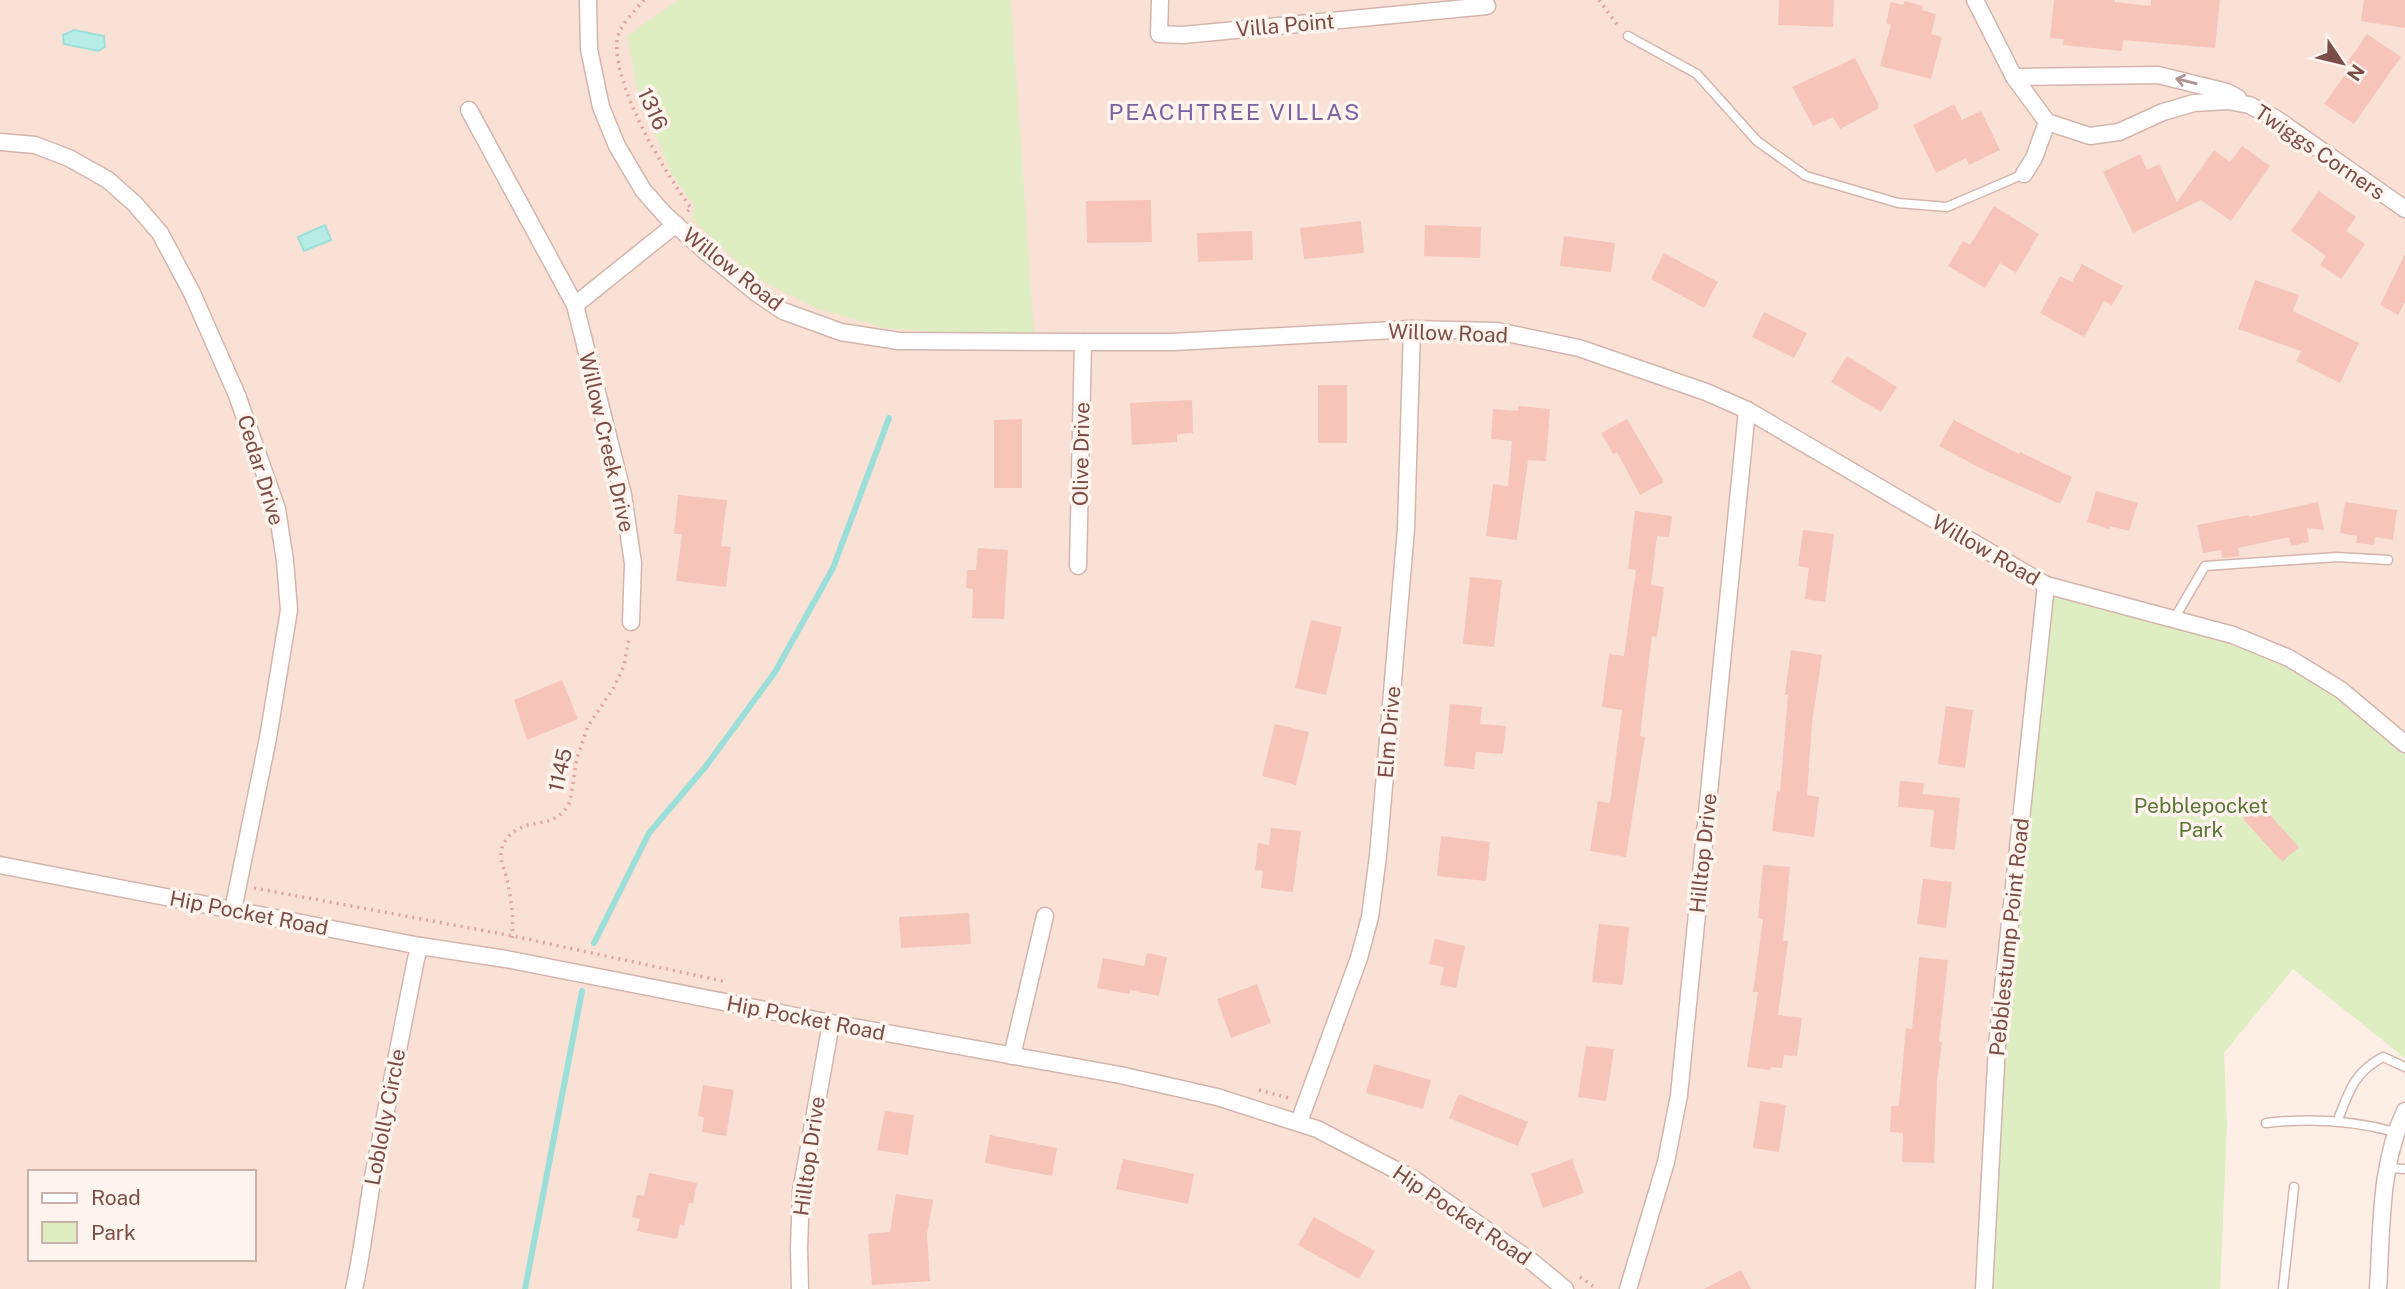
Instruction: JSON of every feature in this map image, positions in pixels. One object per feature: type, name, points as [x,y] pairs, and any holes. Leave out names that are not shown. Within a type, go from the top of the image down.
[{"type":"street","name":"Willow Road","points":[[588,0],[589,49],[605,117],[617,146],[643,190],[705,251],[783,311],[841,332],[899,341],[1173,342],[1412,329],[1497,331],[1576,347],[1706,392],[1747,410],[2046,585],[2233,635],[2289,658],[2341,690],[2405,744]]},
{"type":"street","name":"Villa Point","points":[[1160,0],[1159,34],[1183,35],[1487,6]]},
{"type":"street","points":[[1975,0],[2014,77],[2047,122],[2034,158],[2024,174]]},
{"type":"street","points":[[2014,77],[2158,75],[2227,92],[2249,105]]},
{"type":"street","name":"Twiggs Corners","points":[[2047,122],[2090,136],[2119,132],[2163,112],[2194,103],[2228,101],[2249,105],[2275,118],[2405,209]]},
{"type":"street","name":"Willow Creek Drive","points":[[469,110],[575,305],[623,495],[633,563],[631,622]]},
{"type":"street","name":"Cedar Drive","points":[[0,142],[35,145],[108,180],[135,204],[160,233],[192,293],[237,395],[277,509],[289,610],[268,738],[233,910]]},
{"type":"street","points":[[575,305],[676,223]]},
{"type":"street","name":"Elm Drive","points":[[1299,1122],[1359,958],[1370,917],[1378,856],[1406,529],[1412,329]]},
{"type":"street","name":"Olive Drive","points":[[1078,566],[1083,342]]},
{"type":"street","name":"Hilltop Drive","points":[[1628,1289],[1666,1162],[1679,1096],[1747,410]]},
{"type":"street","name":"Pebblestump Point Road","points":[[1984,1289],[1997,1045],[2046,585]]},
{"type":"street","name":"Hip Pocket Road","points":[[0,865],[420,946],[506,959],[831,1023],[1120,1075],[1205,1094],[1299,1122],[1415,1180],[1531,1261],[1565,1289]]},
{"type":"street","points":[[1012,1056],[1045,916]]},
{"type":"street","name":"Loblolly Circle","points":[[354,1289],[386,1110],[420,946]]},
{"type":"street","name":"Hilltop Drive","points":[[800,1289],[801,1192],[831,1023]]},
{"type":"street","points":[[2378,1289],[2386,1168],[2395,1132],[2405,1111]]},
{"type":"lane","points":[[1628,36],[1697,74],[1758,141],[1806,176],[1898,203],[1947,207],[2024,174]]},
{"type":"lane","points":[[2174,619],[2205,566],[2337,557],[2388,560]]},
{"type":"lane","points":[[2337,1122],[2351,1086],[2367,1065],[2384,1057],[2405,1067]]},
{"type":"lane","points":[[2266,1123],[2296,1119],[2369,1125],[2395,1132]]},
{"type":"lane","points":[[2386,1168],[2405,1169]]},
{"type":"lane","points":[[2283,1289],[2294,1187]]},
{"type":"path","name":"1316","points":[[643,0],[617,38],[620,66],[627,93],[668,177],[691,208],[676,223]]},
{"type":"path","points":[[1599,0],[1628,36]]},
{"type":"path","name":"1145","points":[[513,936],[513,906],[501,852],[508,836],[521,827],[549,823],[557,819],[570,802],[577,758],[588,726],[613,689],[624,666],[631,622]]},
{"type":"shaded area","points":[[0,0],[2405,0],[2405,743],[2277,652],[1984,1289],[0,1289]]},
{"type":"green space","points":[[678,0],[1011,0],[1034,334],[986,336],[885,328],[815,308],[751,275],[691,218],[695,207],[672,174],[638,93],[627,36]]},
{"type":"green space","name":"Pebblepocket Park","points":[[2046,585],[2277,652],[2405,748],[2405,1058],[2293,969],[2224,1053],[2227,1126],[2220,1289],[1984,1289],[1997,1045]]},
{"type":"water","points":[[74,30],[104,36],[105,47],[98,51],[64,44],[63,35]]},
{"type":"water","points":[[325,225],[331,240],[304,251],[298,237]]},
{"type":"building","points":[[1779,0],[1834,0],[1833,27],[1778,25]]},
{"type":"building","points":[[2054,0],[2115,0],[2151,6],[2151,0],[2220,0],[2215,48],[2123,40],[2122,51],[2063,45],[2064,39],[2050,38]]},
{"type":"building","points":[[2364,0],[2405,0],[2405,28],[2361,21]]},
{"type":"building","points":[[1905,1],[1923,6],[1922,10],[1936,14],[1931,34],[1942,37],[1931,79],[1880,66],[1891,25],[1886,23],[1891,2],[1903,5]]},
{"type":"building","points":[[2367,34],[2401,57],[2354,124],[2324,104],[2351,66],[2347,63]]},
{"type":"building","points":[[1855,58],[1878,103],[1878,109],[1840,129],[1833,117],[1813,126],[1792,87]]},
{"type":"building","points":[[1954,104],[1962,120],[1981,111],[2000,150],[1969,165],[1966,158],[1936,173],[1913,125]]},
{"type":"building","points":[[2242,146],[2270,166],[2231,221],[2201,200],[2133,233],[2103,172],[2140,154],[2147,170],[2159,164],[2177,202],[2214,150],[2230,162]]},
{"type":"building","points":[[2319,191],[2356,217],[2346,231],[2365,244],[2341,279],[2320,265],[2326,256],[2291,231]]},
{"type":"building","points":[[1151,200],[1152,242],[1087,243],[1086,201]]},
{"type":"building","points":[[1994,206],[2039,234],[2016,273],[2000,263],[1985,288],[1948,266],[1963,241],[1970,245]]},
{"type":"building","points":[[1361,221],[1364,253],[1304,259],[1300,228]]},
{"type":"building","points":[[1425,225],[1481,227],[1480,258],[1424,256]]},
{"type":"building","points":[[1252,231],[1253,260],[1198,262],[1197,233]]},
{"type":"building","points":[[1564,236],[1615,243],[1611,272],[1560,266]]},
{"type":"building","points":[[1664,253],[1718,282],[1704,308],[1651,279]]},
{"type":"building","points":[[2405,254],[2405,302],[2398,315],[2380,305]]},
{"type":"building","points":[[2082,264],[2123,286],[2112,305],[2104,301],[2084,337],[2040,313],[2060,276],[2072,282]]},
{"type":"building","points":[[2255,280],[2299,295],[2293,311],[2359,343],[2340,383],[2296,361],[2301,351],[2238,329]]},
{"type":"building","points":[[1764,312],[1807,333],[1794,358],[1752,337]]},
{"type":"building","points":[[1847,356],[1897,387],[1881,412],[1831,382]]},
{"type":"building","points":[[1318,385],[1347,385],[1347,443],[1318,443]]},
{"type":"building","points":[[1192,400],[1193,433],[1177,434],[1177,442],[1132,445],[1130,403]]},
{"type":"building","points":[[1518,406],[1550,409],[1546,461],[1528,460],[1517,540],[1486,536],[1493,484],[1508,486],[1512,441],[1491,439],[1493,409],[1518,411]]},
{"type":"building","points":[[1022,419],[1022,488],[994,488],[994,420]]},
{"type":"building","points":[[1627,419],[1664,482],[1640,495],[1617,452],[1613,454],[1601,433]]},
{"type":"building","points":[[1954,420],[2019,454],[2020,452],[2072,477],[2060,504],[1982,469],[1939,446]]},
{"type":"building","points":[[2096,491],[2138,503],[2129,531],[2110,526],[2109,529],[2087,522]]},
{"type":"building","points":[[678,495],[727,500],[721,546],[731,547],[726,587],[676,581],[682,534],[674,534]]},
{"type":"building","points":[[2318,502],[2324,530],[2307,528],[2309,542],[2291,546],[2289,537],[2238,548],[2239,556],[2222,558],[2221,550],[2203,553],[2197,525]]},
{"type":"building","points":[[2345,502],[2397,510],[2393,540],[2375,537],[2374,545],[2356,543],[2357,536],[2340,533]]},
{"type":"building","points":[[1635,511],[1672,516],[1669,537],[1657,536],[1651,585],[1664,587],[1657,637],[1652,636],[1640,736],[1645,737],[1626,857],[1590,851],[1598,801],[1610,803],[1622,710],[1602,707],[1609,654],[1624,656],[1636,570],[1628,569]]},
{"type":"building","points":[[1803,530],[1834,534],[1825,602],[1805,599],[1809,568],[1798,566]]},
{"type":"building","points":[[978,548],[1008,550],[1004,619],[972,618],[973,589],[966,588],[967,570],[976,570]]},
{"type":"building","points":[[1470,577],[1502,580],[1494,647],[1463,644]]},
{"type":"building","points":[[1311,620],[1342,627],[1326,695],[1295,688]]},
{"type":"building","points":[[1791,650],[1822,655],[1812,723],[1807,795],[1819,797],[1814,837],[1772,831],[1777,791],[1780,792],[1788,695],[1785,695]]},
{"type":"building","points":[[562,680],[578,719],[527,740],[514,700]]},
{"type":"building","points":[[1450,704],[1482,707],[1480,724],[1506,726],[1503,754],[1476,752],[1474,769],[1444,766]]},
{"type":"building","points":[[1946,706],[1973,710],[1965,768],[1938,764]]},
{"type":"building","points":[[1275,724],[1309,732],[1296,785],[1262,776]]},
{"type":"building","points":[[1900,781],[1924,783],[1923,794],[1960,798],[1955,850],[1930,847],[1934,810],[1898,807]]},
{"type":"building","points":[[2260,804],[2299,847],[2282,862],[2243,819]]},
{"type":"building","points":[[1271,828],[1301,831],[1293,892],[1261,888],[1263,871],[1255,870],[1258,843],[1269,845]]},
{"type":"building","points":[[1441,836],[1490,842],[1486,881],[1437,876]]},
{"type":"building","points":[[1763,865],[1790,867],[1783,941],[1788,941],[1778,1015],[1802,1018],[1797,1056],[1784,1055],[1782,1068],[1771,1067],[1770,1070],[1747,1067],[1758,992],[1753,992],[1763,919],[1758,918]]},
{"type":"building","points":[[1923,879],[1952,882],[1946,928],[1917,924]]},
{"type":"building","points":[[969,913],[971,944],[901,948],[899,917]]},
{"type":"building","points":[[1599,924],[1629,927],[1623,985],[1592,982]]},
{"type":"building","points":[[1435,939],[1465,946],[1456,988],[1440,985],[1444,967],[1429,964]]},
{"type":"building","points":[[1147,953],[1167,957],[1159,996],[1130,990],[1129,994],[1097,988],[1103,958],[1144,966]]},
{"type":"building","points":[[1919,957],[1948,960],[1939,1042],[1942,1042],[1937,1081],[1934,1163],[1902,1162],[1903,1133],[1890,1132],[1891,1106],[1899,1106],[1906,1028],[1912,1029]]},
{"type":"building","points":[[1257,984],[1271,1023],[1231,1038],[1217,999]]},
{"type":"building","points":[[1586,1046],[1614,1049],[1606,1101],[1578,1097]]},
{"type":"building","points":[[1374,1064],[1431,1080],[1423,1109],[1366,1093]]},
{"type":"building","points":[[703,1085],[734,1090],[726,1136],[702,1132],[704,1117],[698,1116]]},
{"type":"building","points":[[1459,1094],[1528,1122],[1518,1146],[1449,1118]]},
{"type":"building","points":[[1760,1101],[1786,1105],[1779,1152],[1753,1148]]},
{"type":"building","points":[[885,1111],[914,1115],[908,1155],[877,1150]]},
{"type":"building","points":[[990,1135],[1057,1148],[1052,1176],[985,1163]]},
{"type":"building","points":[[1123,1159],[1194,1174],[1188,1204],[1116,1189]]},
{"type":"building","points":[[1572,1159],[1584,1193],[1543,1208],[1531,1174]]},
{"type":"building","points":[[649,1173],[697,1183],[693,1203],[689,1203],[684,1225],[680,1224],[677,1239],[637,1231],[640,1219],[632,1217],[637,1195],[644,1196]]},
{"type":"building","points":[[896,1194],[933,1200],[927,1234],[930,1281],[872,1285],[868,1234],[890,1232]]},
{"type":"building","points":[[1314,1217],[1375,1251],[1359,1279],[1298,1245]]},
{"type":"building","points":[[1741,1270],[1751,1289],[1704,1289]]},
{"type":"waterway","points":[[594,943],[649,833],[706,766],[775,672],[833,568],[889,418]]},
{"type":"waterway","points":[[525,1289],[582,991]]},
{"type":"district","name":"PEACHTREE VILLAS","points":[[1235,111]]}]
